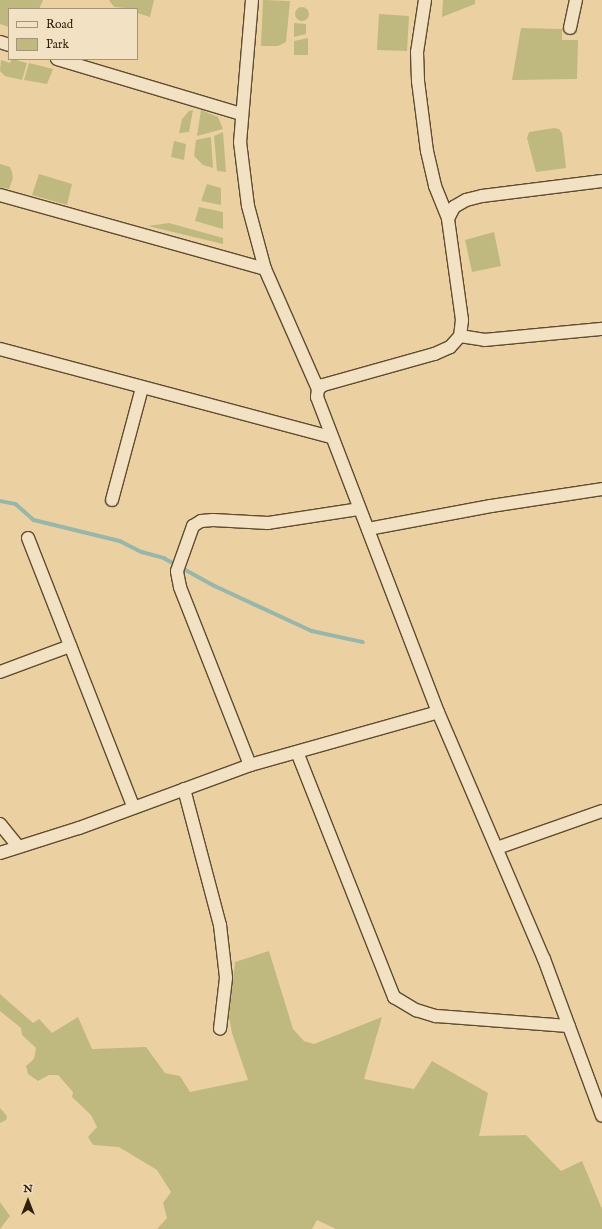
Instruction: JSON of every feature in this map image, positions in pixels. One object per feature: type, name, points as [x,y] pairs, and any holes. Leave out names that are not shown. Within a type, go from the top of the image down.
[{"type":"street","points":[[252,0],[240,142],[248,206],[265,269],[318,389],[317,397],[331,437],[438,712],[544,959],[602,1116]]},
{"type":"street","points":[[318,389],[323,385],[434,354],[450,346],[460,336],[462,320],[448,219],[435,186],[427,151],[418,82],[417,52],[424,0]]},
{"type":"street","points":[[570,28],[576,0]]},
{"type":"street","points":[[60,60],[242,114]]},
{"type":"street","points":[[448,219],[454,207],[482,196],[602,181]]},
{"type":"street","points":[[0,195],[265,269]]},
{"type":"street","points":[[460,336],[485,340],[602,329]]},
{"type":"street","points":[[0,349],[142,388],[331,437]]},
{"type":"street","points":[[112,500],[142,388]]},
{"type":"street","points":[[368,529],[491,506],[602,489]]},
{"type":"street","points":[[250,765],[217,679],[193,625],[178,567],[193,526],[200,521],[268,523],[359,509]]},
{"type":"street","points":[[28,538],[133,806]]},
{"type":"street","points":[[0,672],[70,646]]},
{"type":"street","points":[[0,853],[18,846],[79,828],[133,806],[250,765],[438,712]]},
{"type":"street","points":[[297,752],[394,997],[411,1008],[436,1016],[569,1026]]},
{"type":"street","points":[[184,789],[220,925],[226,978],[220,1029]]},
{"type":"street","points":[[497,848],[602,811]]},
{"type":"street","points":[[0,824],[18,846]]},
{"type":"green space","points":[[0,0],[43,0],[39,8],[8,8],[8,27],[0,24]]},
{"type":"green space","points":[[109,0],[154,0],[150,17],[138,13],[138,8],[114,7]]},
{"type":"green space","points":[[263,0],[290,1],[286,42],[278,46],[261,46]]},
{"type":"green space","points":[[443,0],[475,0],[475,4],[442,17]]},
{"type":"green space","points":[[299,7],[305,7],[309,11],[309,17],[305,21],[299,21],[295,17],[295,11]]},
{"type":"green space","points":[[379,14],[409,16],[407,51],[377,50]]},
{"type":"green space","points":[[294,23],[306,24],[306,34],[294,37]]},
{"type":"green space","points":[[521,28],[562,29],[562,40],[578,40],[577,79],[512,80]]},
{"type":"green space","points":[[308,38],[308,55],[294,55],[294,41]]},
{"type":"green space","points":[[1,60],[10,63],[12,60],[16,60],[27,63],[22,80],[5,76],[0,71]]},
{"type":"green space","points":[[29,63],[53,69],[47,84],[24,80]]},
{"type":"green space","points":[[193,110],[189,132],[179,133],[182,119],[189,111]]},
{"type":"green space","points":[[201,110],[218,117],[223,129],[197,136]]},
{"type":"green space","points":[[554,128],[559,129],[562,133],[566,168],[536,172],[527,138],[529,132]]},
{"type":"green space","points":[[223,132],[226,172],[217,171],[214,136]]},
{"type":"green space","points":[[210,137],[213,168],[203,165],[194,156],[196,140]]},
{"type":"green space","points":[[174,141],[186,144],[184,160],[171,157]]},
{"type":"green space","points":[[0,164],[10,167],[12,172],[13,178],[9,189],[0,187]]},
{"type":"green space","points":[[39,174],[72,184],[67,205],[32,195]]},
{"type":"green space","points":[[207,184],[221,188],[221,205],[201,201]]},
{"type":"green space","points":[[199,207],[223,212],[223,229],[195,221]]},
{"type":"green space","points":[[169,223],[223,238],[223,244],[148,226]]},
{"type":"green space","points":[[494,232],[501,266],[472,272],[465,240]]},
{"type":"green space","points":[[269,951],[293,1029],[304,1041],[314,1044],[382,1017],[364,1079],[414,1089],[432,1061],[488,1093],[479,1136],[526,1135],[561,1171],[582,1161],[602,1209],[602,1229],[336,1229],[317,1220],[312,1229],[157,1229],[167,1218],[163,1203],[171,1192],[157,1170],[119,1147],[93,1145],[88,1137],[97,1127],[91,1115],[72,1097],[73,1092],[58,1075],[49,1075],[38,1081],[28,1074],[26,1066],[34,1059],[36,1048],[22,1035],[21,1028],[0,1011],[0,994],[33,1023],[39,1019],[52,1033],[78,1017],[92,1049],[146,1047],[165,1073],[180,1076],[190,1092],[248,1080],[232,1033],[229,1017],[235,962]]},
{"type":"green space","points":[[0,1108],[7,1116],[6,1120],[0,1123]]},
{"type":"green space","points":[[0,1202],[10,1216],[0,1229]]},
{"type":"waterway","points":[[0,501],[16,504],[34,520],[120,541],[142,552],[164,558],[215,586],[312,631],[363,642]]}]
